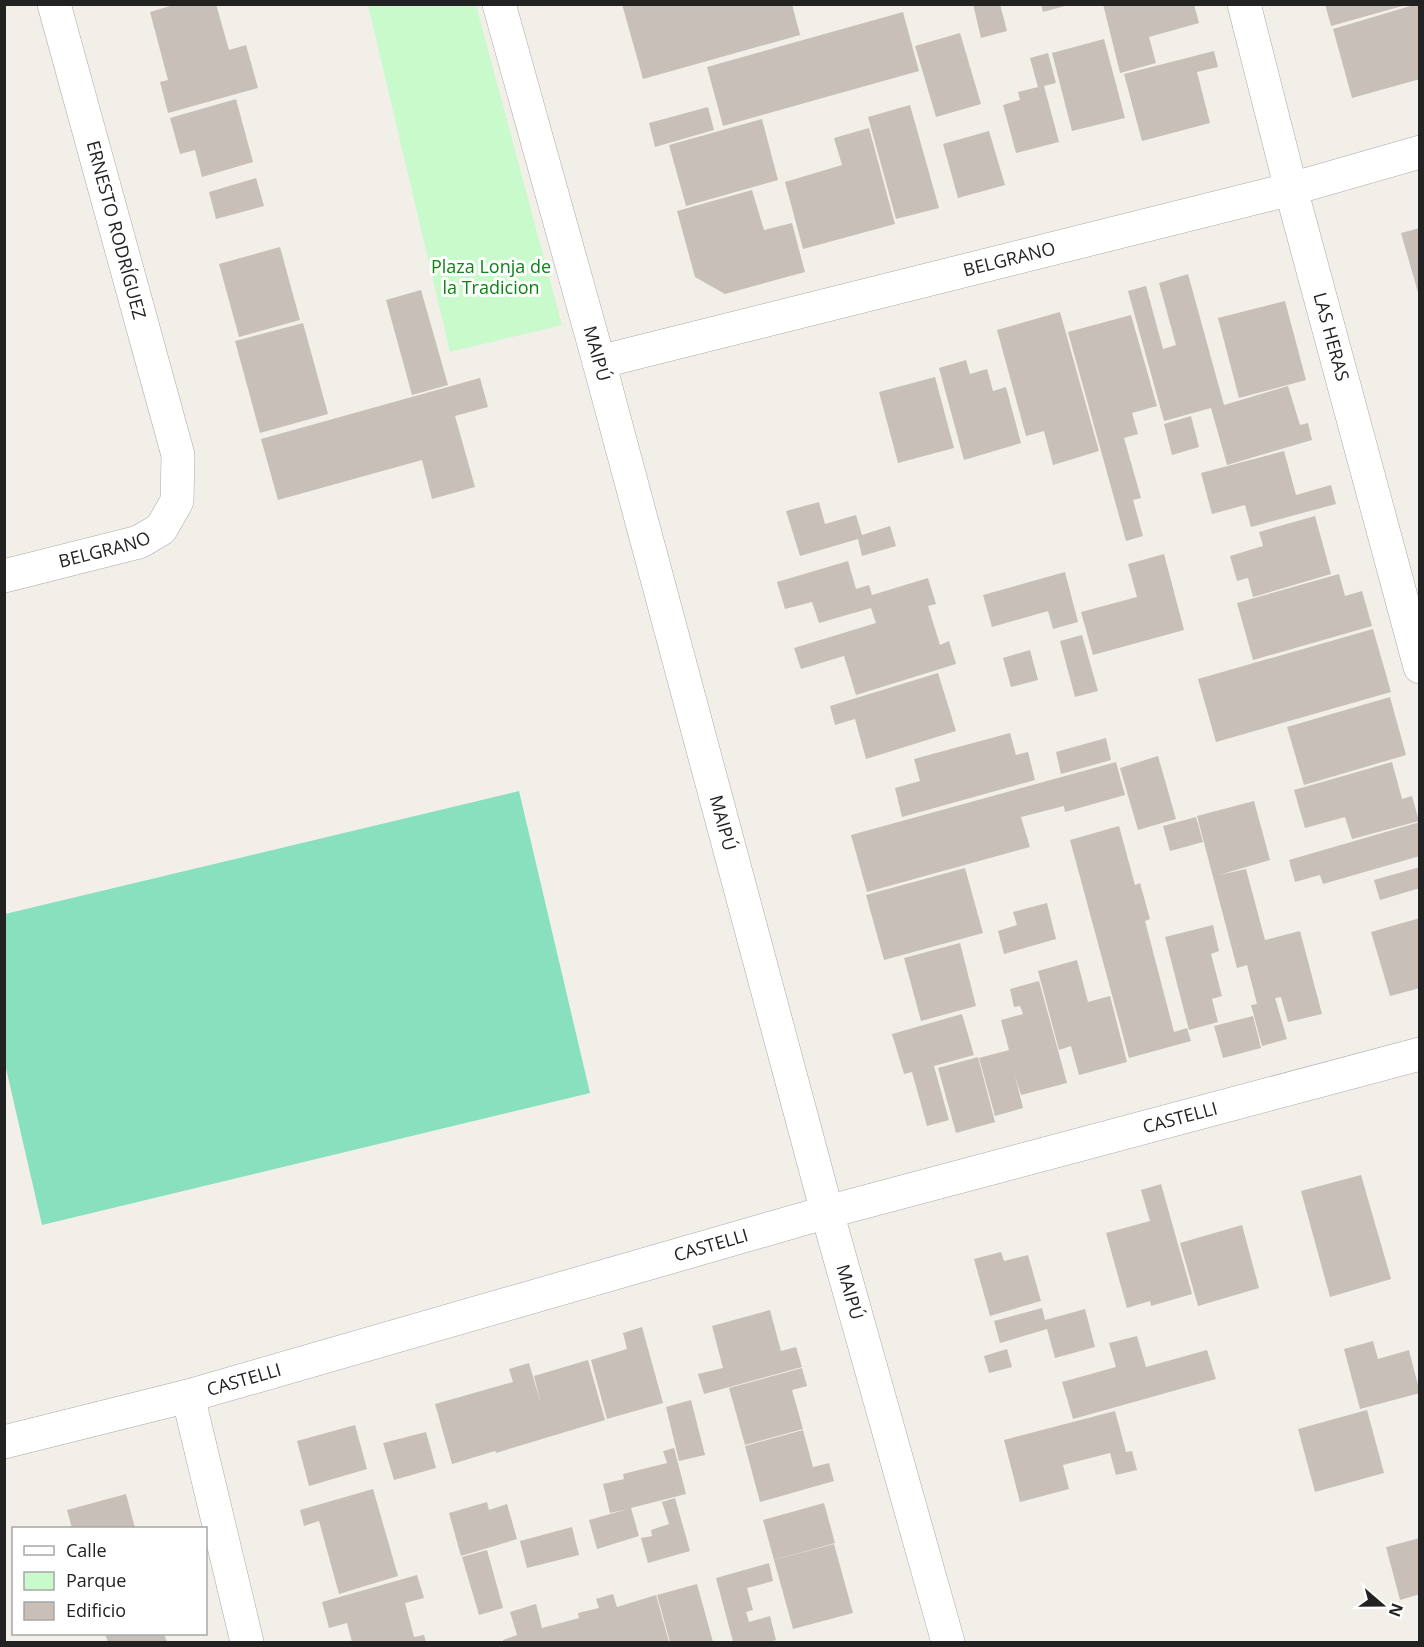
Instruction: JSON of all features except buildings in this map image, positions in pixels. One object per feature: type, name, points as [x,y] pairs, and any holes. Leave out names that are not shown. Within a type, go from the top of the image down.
[{"type":"street","name":"ERNESTO RODRÍGUEZ","points":[[54,4],[178,455]]},
{"type":"street","name":"MAIPÚ","points":[[499,4],[599,362],[827,1212],[948,1642]]},
{"type":"street","name":"LAS HERAS","points":[[1244,4],[1419,668]]},
{"type":"street","name":"BELGRANO","points":[[599,362],[1291,189],[1419,152]]},
{"type":"street","name":"BELGRANO","points":[[4,576],[139,542],[161,529],[177,501],[178,455]]},
{"type":"street","name":"CASTELLI","points":[[4,1442],[188,1396],[827,1212],[1419,1054]]},
{"type":"street","points":[[188,1396],[247,1642]]},
{"type":"green space","name":"Plaza Lonja de la Tradicion","points":[[368,5],[476,5],[562,325],[450,352]]},
{"type":"green space","points":[[519,791],[590,1093],[42,1225],[5,1064],[5,914]]}]
